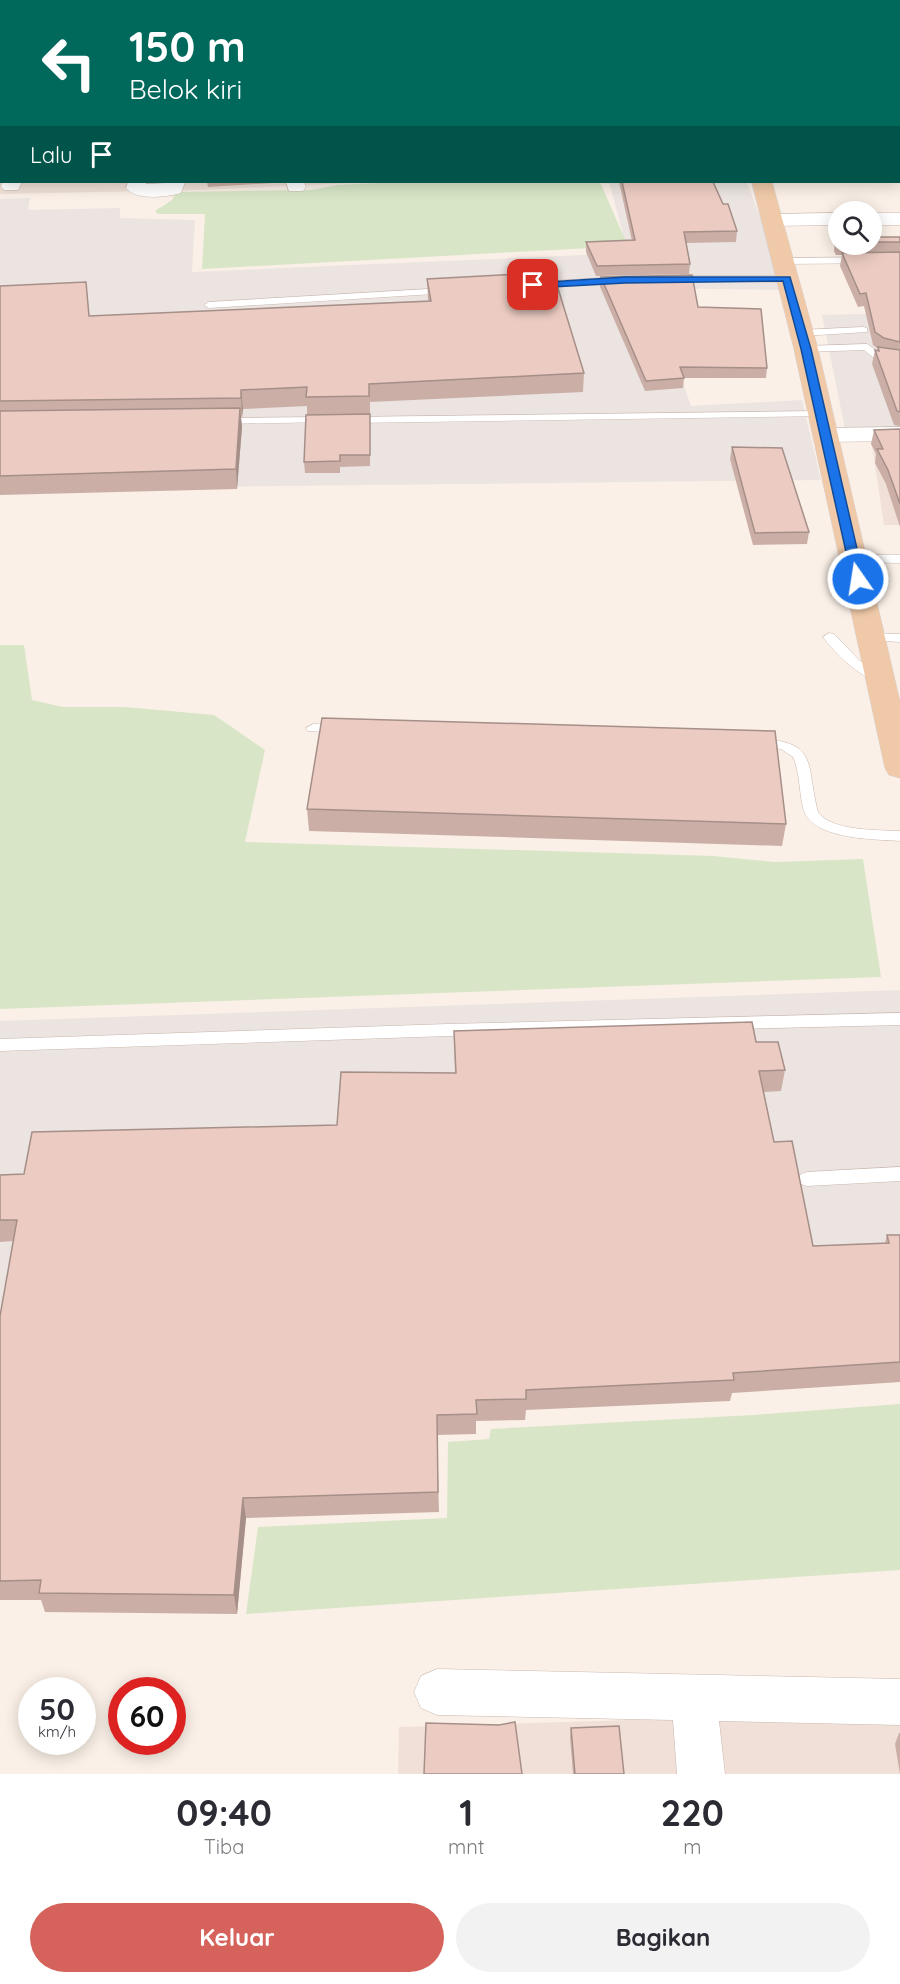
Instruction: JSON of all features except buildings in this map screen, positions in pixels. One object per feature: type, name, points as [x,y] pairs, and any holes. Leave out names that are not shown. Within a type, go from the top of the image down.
[{"type":"main road","points":[[762,183],[804,341],[900,768]]},
{"type":"street","points":[[137,183],[136,188],[141,190],[174,189],[175,183]]},
{"type":"street","points":[[772,220],[828,219]]},
{"type":"street","points":[[882,219],[900,219]]},
{"type":"street","points":[[823,425],[900,434]]},
{"type":"street","points":[[437,1692],[900,1702]]},
{"type":"street","points":[[694,1697],[701,1774]]},
{"type":"lane","points":[[658,279],[900,260]]},
{"type":"lane","points":[[530,286],[636,280]]},
{"type":"lane","points":[[209,305],[459,290]]},
{"type":"lane","points":[[804,341],[863,326],[870,352],[878,356],[900,359]]},
{"type":"lane","points":[[804,341],[867,347]]},
{"type":"lane","points":[[212,422],[337,420],[823,425]]},
{"type":"lane","points":[[853,559],[900,558]]},
{"type":"lane","points":[[828,637],[855,664],[880,677]]},
{"type":"lane","points":[[872,637],[900,638]]},
{"type":"lane","points":[[313,728],[359,730]]},
{"type":"lane","points":[[743,742],[778,743],[791,747],[799,754],[810,807],[817,820],[860,833],[900,836]]},
{"type":"lane","points":[[0,1045],[448,1030],[900,1019]]},
{"type":"lane","points":[[807,1179],[900,1174]]},
{"type":"shaded area","points":[[0,183],[346,183],[199,190],[0,194]]},
{"type":"shaded area","points":[[609,183],[747,183],[787,290],[650,288],[691,406],[802,400],[821,480],[0,489],[0,199],[30,198],[28,210],[120,208],[120,218],[195,220],[192,272],[628,253]]},
{"type":"shaded area","points":[[900,313],[900,433],[846,434],[822,315]]},
{"type":"shaded area","points":[[871,438],[900,438],[900,525],[884,525]]},
{"type":"shaded area","points":[[900,990],[900,1266],[479,1263],[241,1508],[0,1591],[0,1021]]},
{"type":"shaded area","points":[[900,1712],[900,1774],[398,1774],[399,1727]]},
{"type":"green space","points":[[600,183],[628,246],[202,269],[205,214],[158,214],[155,211],[172,200],[176,192],[311,190],[337,185]]},
{"type":"green space","points":[[0,645],[24,645],[32,700],[63,707],[125,707],[214,715],[265,750],[245,842],[714,856],[774,862],[863,859],[881,977],[0,1009]]},
{"type":"green space","points":[[900,1404],[900,1570],[246,1614],[258,1527],[447,1518],[448,1442],[489,1439],[491,1429],[753,1415]]},
{"type":"route","points":[[533,285],[625,280],[786,279],[806,349],[858,579]]}]
